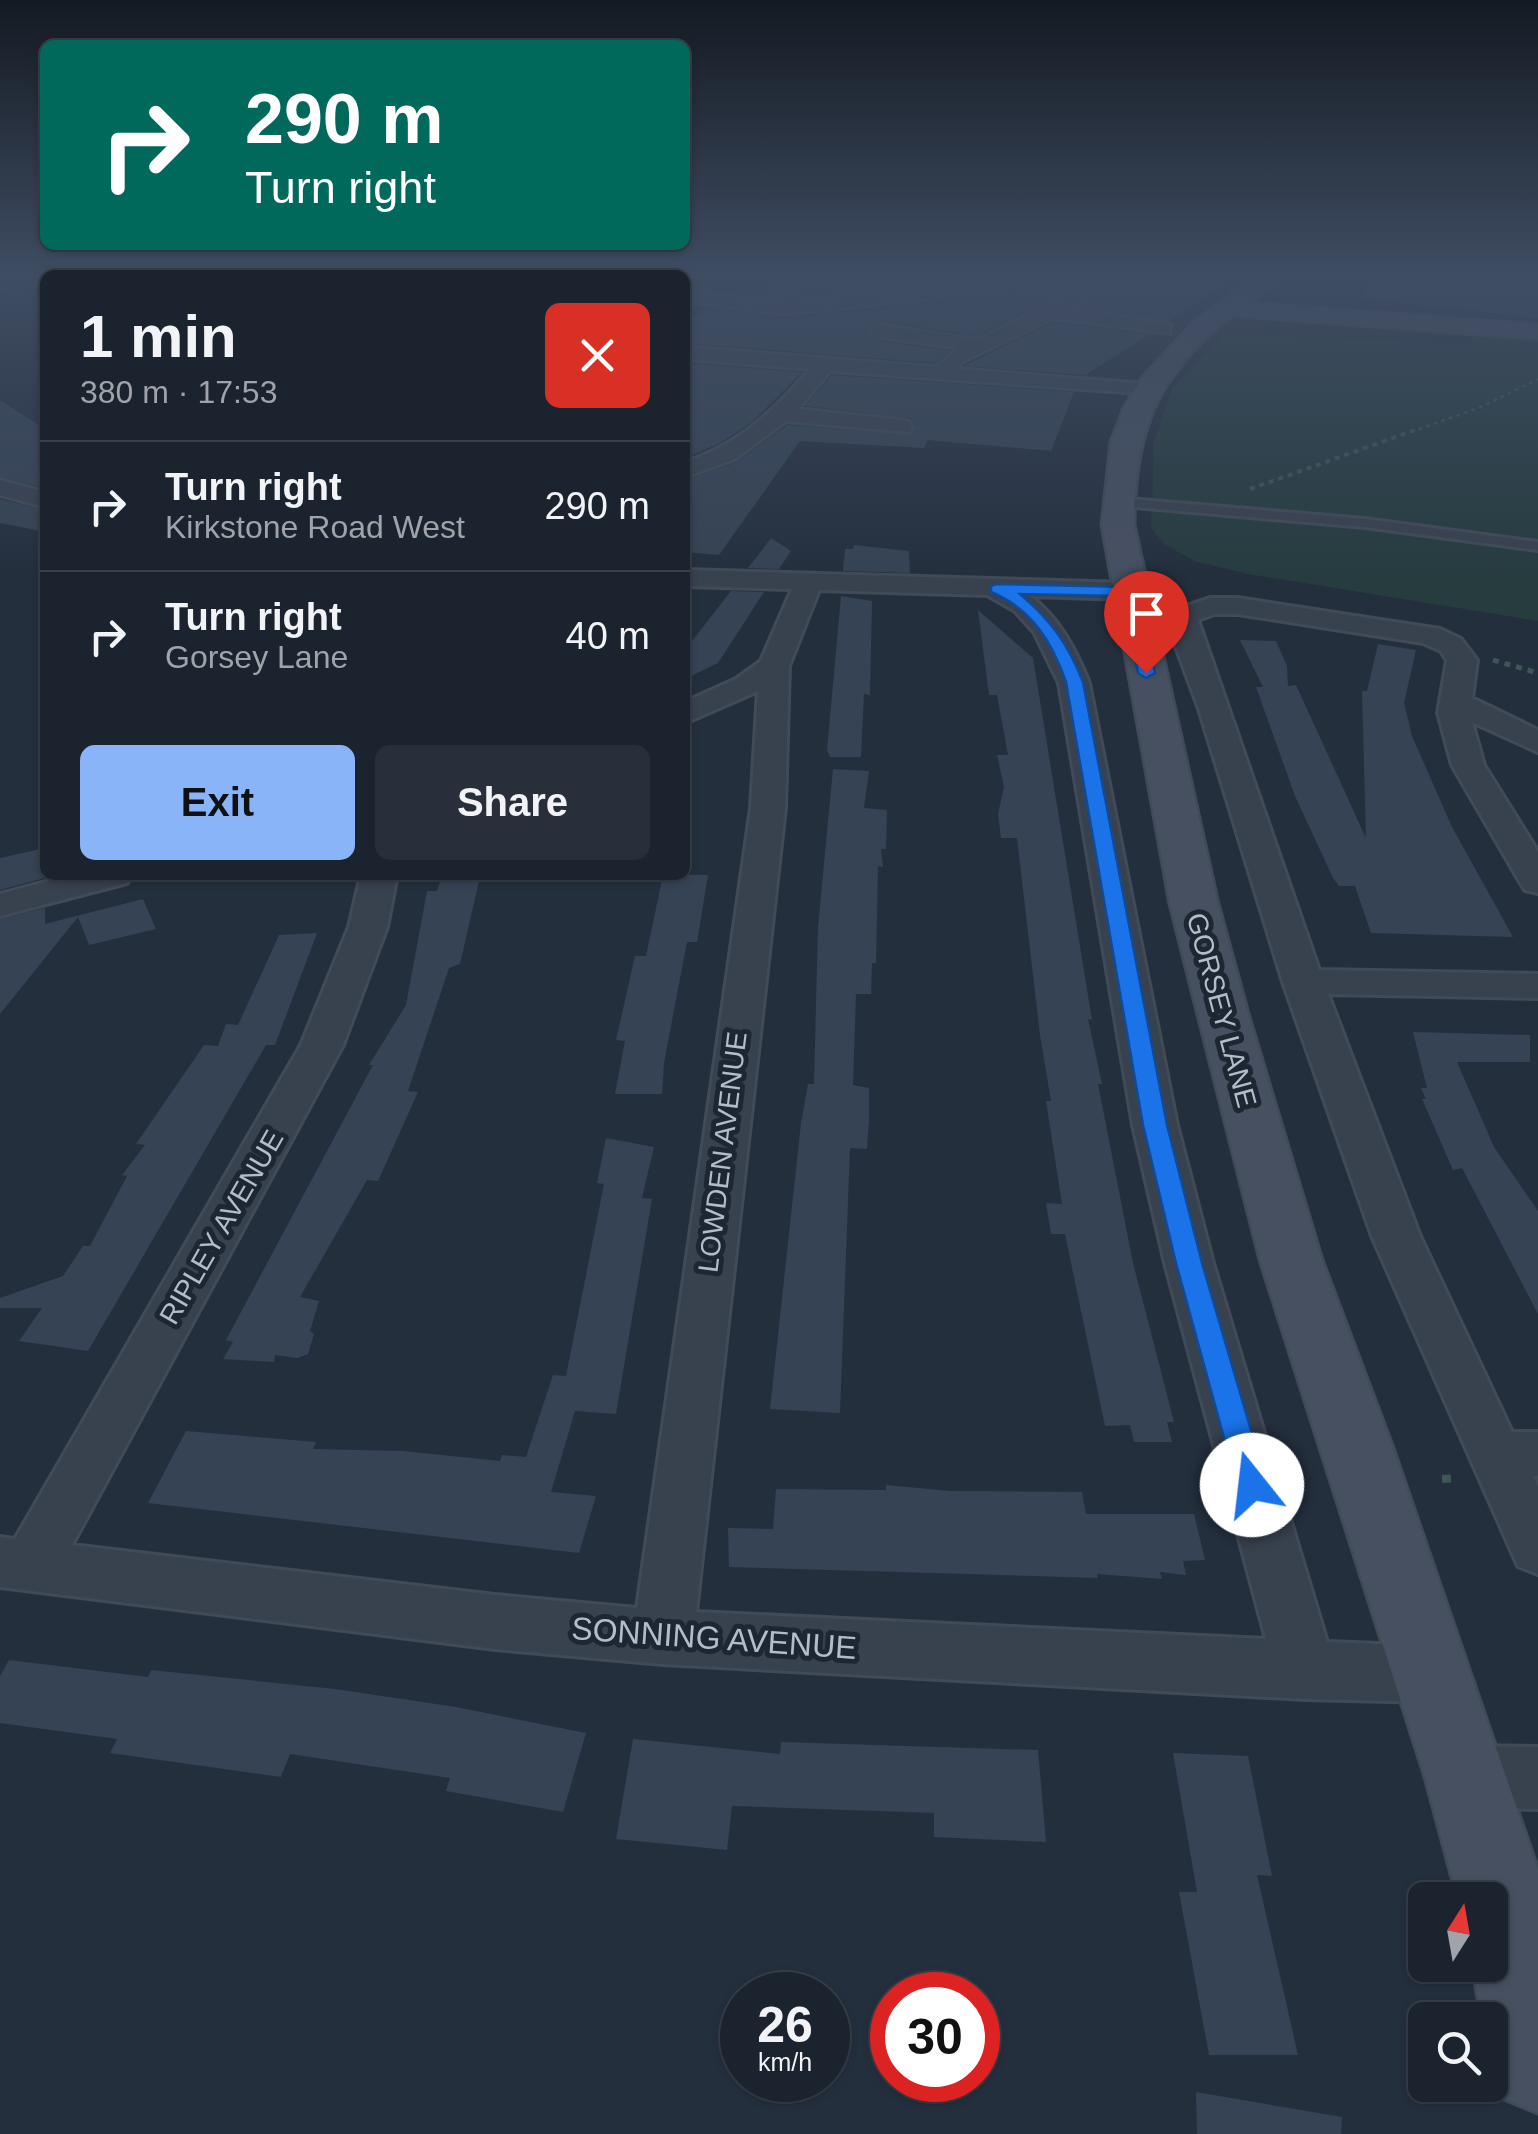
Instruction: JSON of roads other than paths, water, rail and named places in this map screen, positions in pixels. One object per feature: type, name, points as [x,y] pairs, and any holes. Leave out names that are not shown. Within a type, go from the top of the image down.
[{"type":"main road","name":"GORSEY LANE","points":[[1156,377],[1145,390],[1126,434],[1118,466],[1117,502],[1129,592],[1194,904],[1291,1260],[1467,1777],[1508,1921],[1538,2065]]},
{"type":"street","points":[[690,468],[720,457],[786,414],[814,377]]},
{"type":"street","points":[[973,377],[1145,390]]},
{"type":"street","points":[[786,414],[901,427]]},
{"type":"street","points":[[0,488],[40,499]]},
{"type":"street","points":[[690,578],[1129,592]]},
{"type":"street","points":[[690,712],[774,666],[808,584]]},
{"type":"street","points":[[996,589],[1013,596],[1045,623],[1063,651],[1074,682],[1155,1125],[1189,1263],[1305,1671]]},
{"type":"street","points":[[1538,882],[1468,765],[1457,731],[1455,702],[1462,660],[1451,644],[1430,635],[1238,606],[1200,608],[1184,616],[1183,628],[1216,709],[1303,982],[1396,1236],[1517,1454],[1538,1549]]},
{"type":"street","name":"LOWDEN AVENUE","points":[[663,1637],[768,808],[774,666]]},
{"type":"street","points":[[1455,702],[1538,742]]},
{"type":"street","points":[[1468,765],[1486,757],[1538,752]]},
{"type":"street","points":[[0,904],[94,880]]},
{"type":"street","name":"RIPLEY AVENUE","points":[[16,1564],[322,1045],[368,927],[377,880]]},
{"type":"street","points":[[1303,982],[1538,986]]},
{"type":"street","name":"SONNING AVENUE","points":[[16,1564],[495,1622],[663,1637],[1305,1671],[1432,1674]]},
{"type":"street","points":[[1467,1777],[1538,1778]]},
{"type":"lane","points":[[1117,502],[1199,507],[1538,546]]}]
